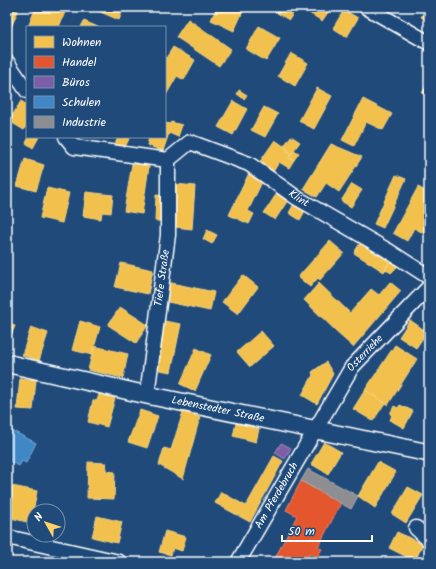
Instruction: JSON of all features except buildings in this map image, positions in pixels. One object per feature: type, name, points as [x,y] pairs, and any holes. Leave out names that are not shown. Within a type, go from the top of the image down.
[{"type":"street","points":[[366,7],[429,43]]},
{"type":"street","points":[[7,62],[26,90]]},
{"type":"street","points":[[67,138],[74,147],[168,160]]},
{"type":"street","name":"Klint","points":[[168,160],[190,142],[249,164],[297,198],[387,250],[429,277]]},
{"type":"street","name":"Tiefe Straße","points":[[147,395],[168,235],[168,160]]},
{"type":"street","name":"Osterriehe","points":[[315,430],[352,367],[429,287]]},
{"type":"street","name":"Lebenstedter Straße","points":[[7,363],[147,395],[429,454]]},
{"type":"street","name":"Am Pferdebruch","points":[[238,562],[315,430]]},
{"type":"street","points":[[416,528],[429,540]]},
{"type":"street","points":[[7,537],[119,562]]}]
